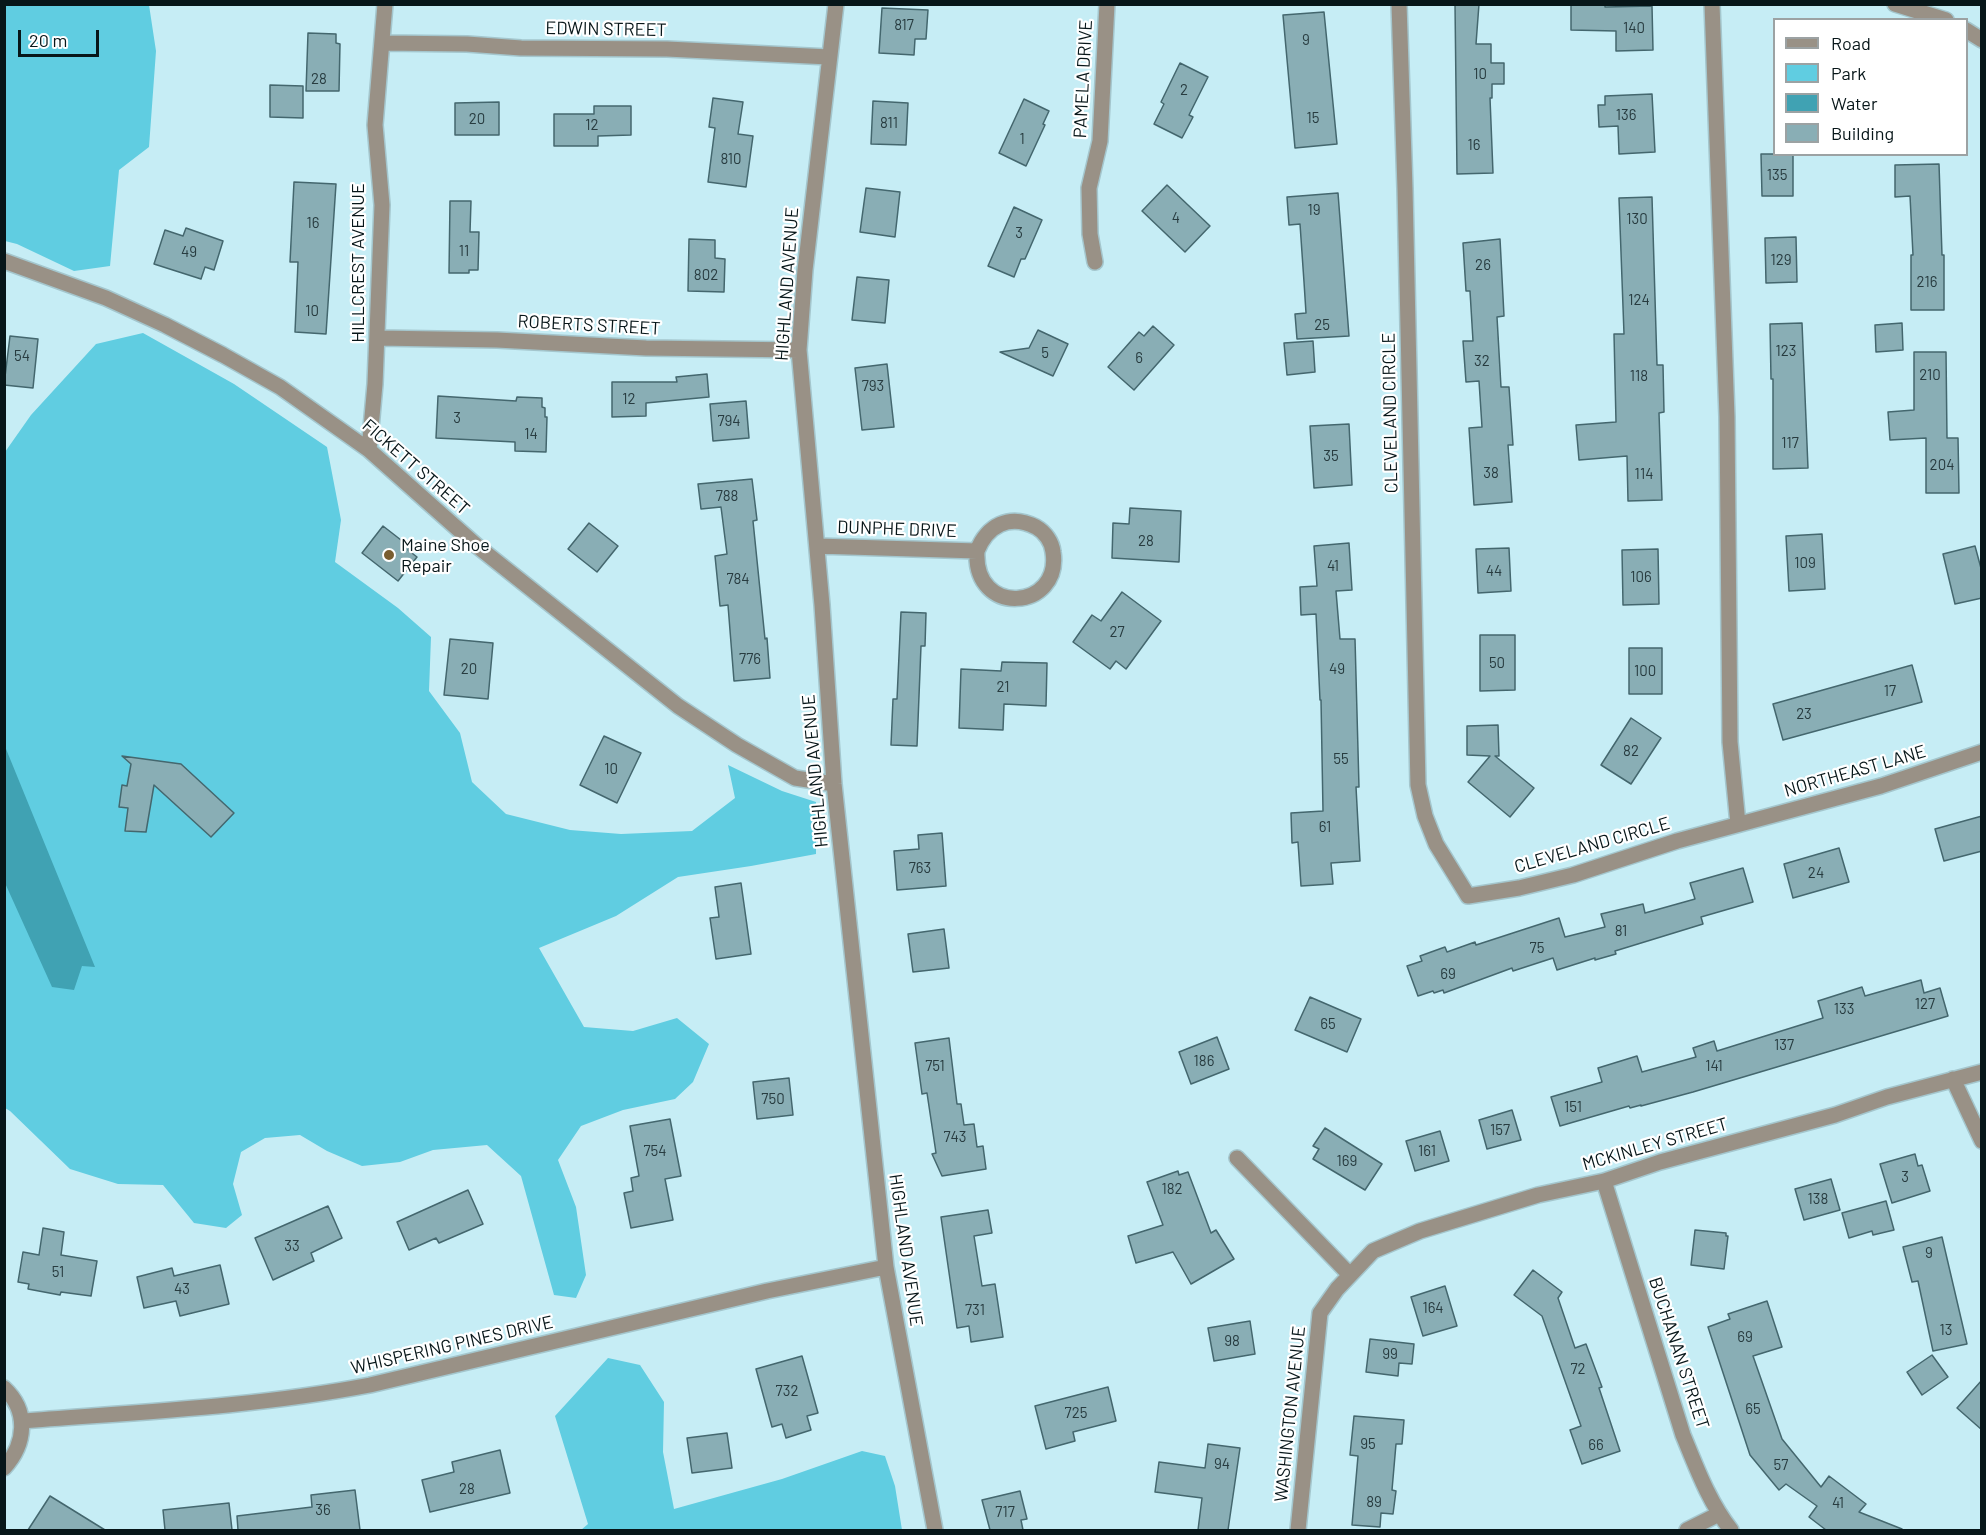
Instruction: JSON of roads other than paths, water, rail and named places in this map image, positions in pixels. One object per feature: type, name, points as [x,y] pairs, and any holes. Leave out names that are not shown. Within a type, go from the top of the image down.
[{"type":"street","name":"HILLCREST AVENUE","points":[[369,450],[378,338],[382,205],[375,125],[385,4]]},
{"type":"street","name":"HIGHLAND AVENUE","points":[[836,4],[805,270],[799,350],[817,546],[834,784],[886,1267],[935,1530]]},
{"type":"street","name":"PAMELA DRIVE","points":[[1095,262],[1090,234],[1089,188],[1100,141],[1107,4]]},
{"type":"street","name":"CLEVELAND CIRCLE","points":[[1399,4],[1406,189],[1418,785],[1425,816],[1436,844],[1468,896],[1519,888],[1573,874],[1738,824]]},
{"type":"street","points":[[1712,4],[1727,417],[1730,742],[1738,824]]},
{"type":"street","points":[[1895,4],[1940,18]]},
{"type":"street","points":[[1968,31],[1982,40]]},
{"type":"street","name":"EDWIN STREET","points":[[382,43],[467,44],[521,48],[667,49],[829,57]]},
{"type":"street","name":"FICKETT STREET","points":[[4,261],[106,298],[185,335],[280,387],[369,450],[477,546],[678,706],[736,745],[795,778],[834,784]]},
{"type":"street","name":"ROBERTS STREET","points":[[378,338],[496,340],[646,348],[799,350]]},
{"type":"street","name":"DUNPHE DRIVE","points":[[1014,521],[1027,522],[1039,528],[1048,538],[1053,550],[1054,563],[1051,575],[1044,586],[1034,594],[1022,599],[1009,599],[997,595],[987,587],[978,571],[976,551],[981,539],[996,526],[1014,521]]},
{"type":"street","name":"DUNPHE DRIVE","points":[[817,546],[976,551]]},
{"type":"street","name":"NORTHEAST LANE","points":[[1738,824],[1881,786],[1982,752]]},
{"type":"street","name":"MCKINLEY STREET","points":[[1350,1275],[1374,1251],[1420,1231],[1538,1195],[1604,1181],[1660,1162],[1835,1115],[1887,1097],[1982,1072]]},
{"type":"street","points":[[1953,1079],[1982,1142]]},
{"type":"street","points":[[1237,1158],[1350,1275]]},
{"type":"street","name":"BUCHANAN STREET","points":[[1604,1181],[1683,1435],[1699,1475],[1719,1514],[1731,1530]]},
{"type":"street","name":"WHISPERING PINES DRIVE","points":[[22,1421],[258,1403],[316,1395],[370,1385],[767,1291],[886,1267]]},
{"type":"street","name":"WASHINGTON AVENUE","points":[[1298,1530],[1320,1313],[1350,1275]]},
{"type":"street","points":[[4,1388],[17,1404],[22,1421],[21,1440],[14,1457],[4,1467]]},
{"type":"street","points":[[1686,1530],[1719,1514]]},
{"type":"water","points":[[4,744],[95,967],[82,966],[74,990],[52,987],[5,883]]},
{"type":"place","name":"Maine Shoe Repair","points":[[389,555]]}]
